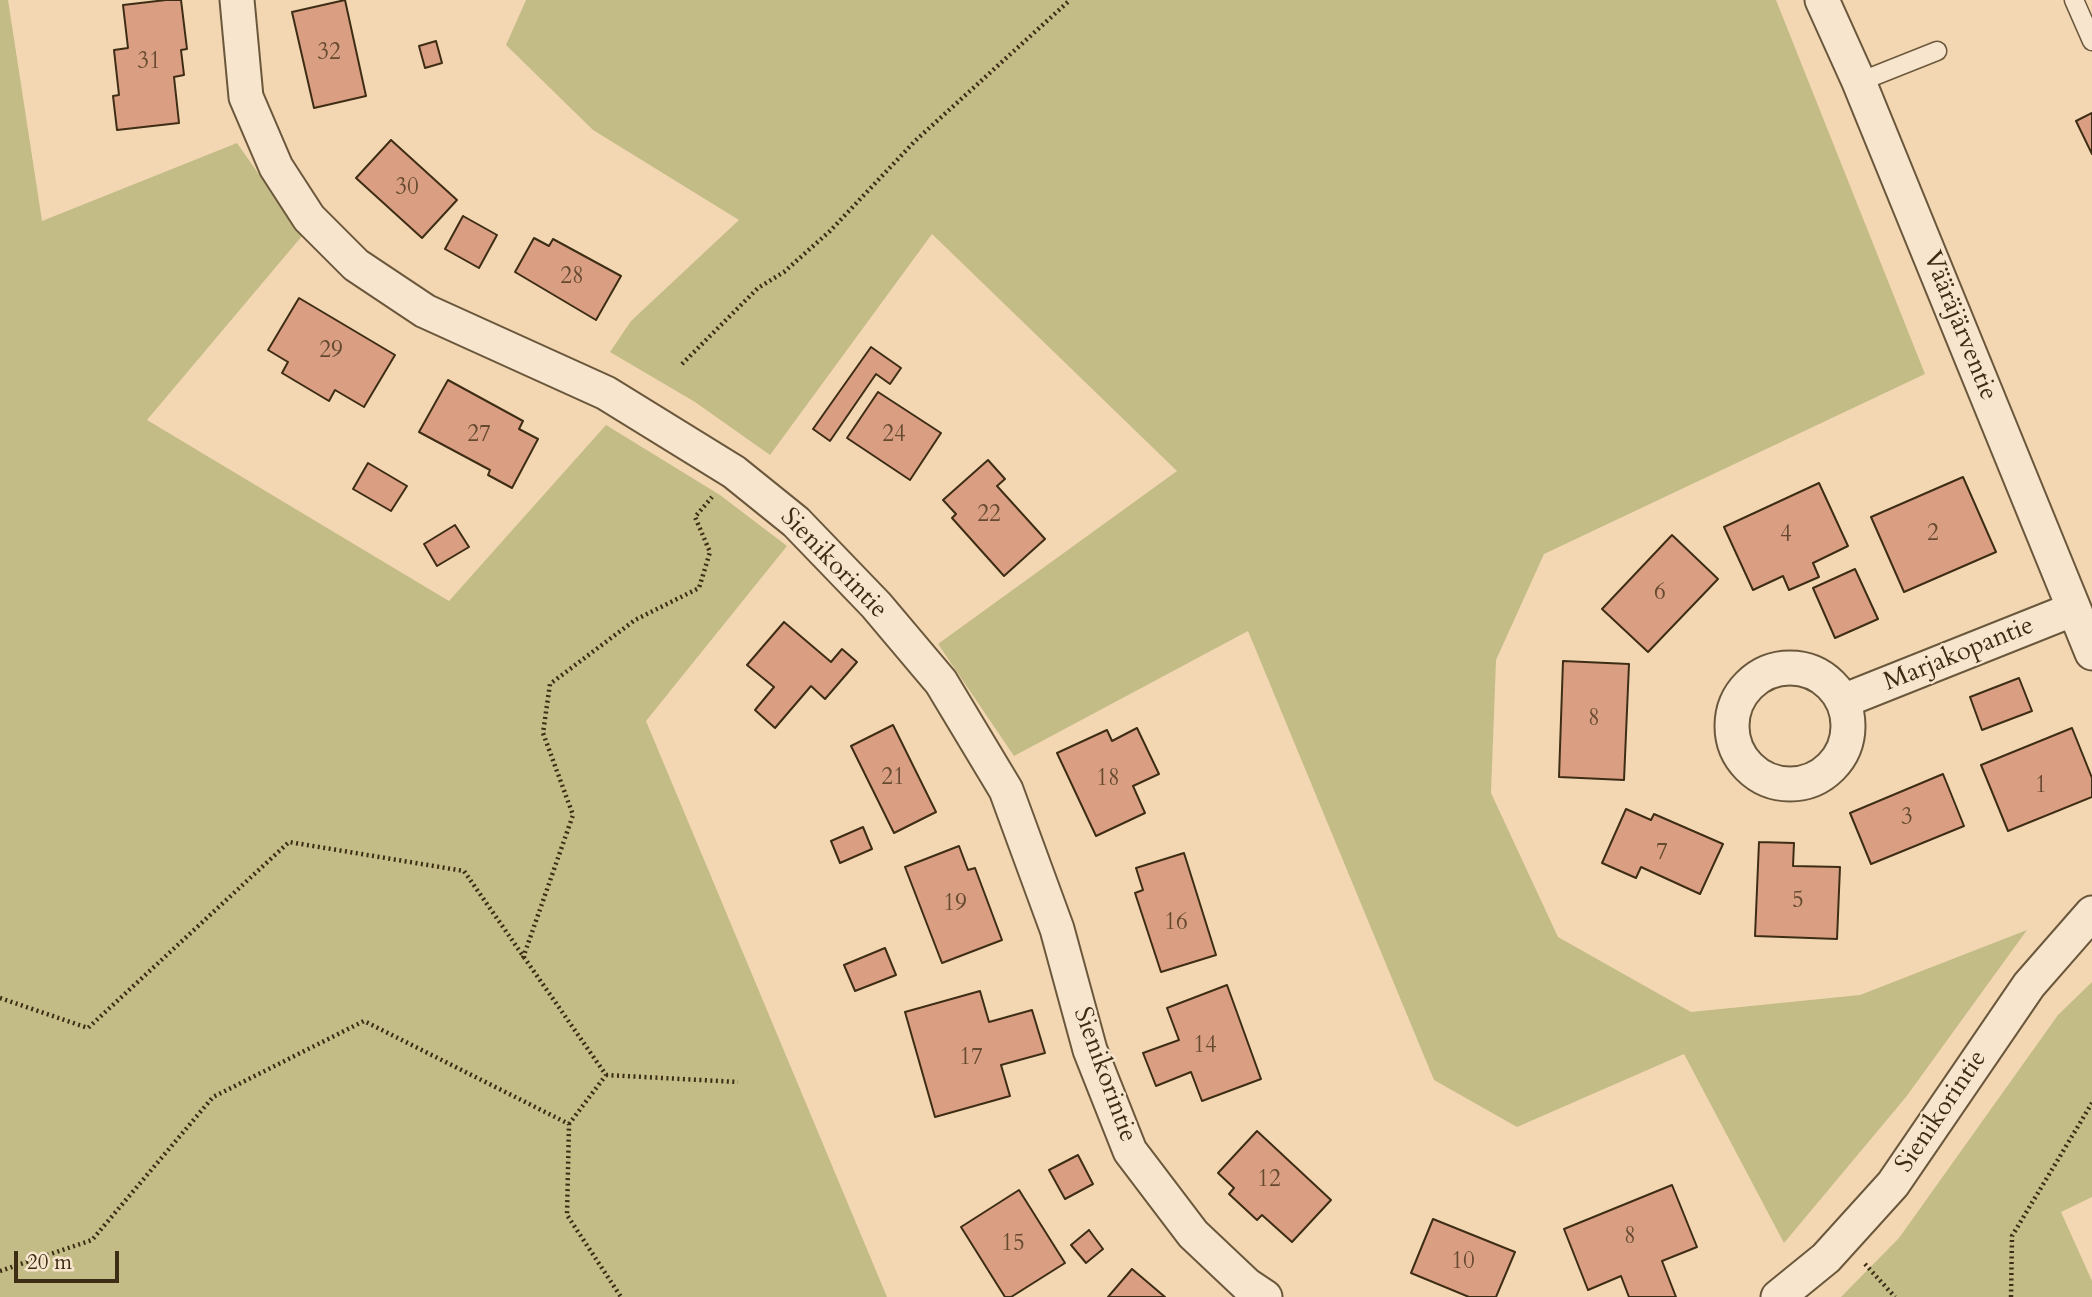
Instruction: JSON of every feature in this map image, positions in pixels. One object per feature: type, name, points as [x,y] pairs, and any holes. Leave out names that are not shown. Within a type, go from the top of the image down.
[{"type":"street","name":"Sienikorintie","points":[[237,0],[246,97],[276,167],[309,218],[356,264],[425,311],[606,393],[734,472],[796,522],[876,605],[941,682],[1006,790],[1057,929],[1090,1050],[1130,1151],[1193,1234],[1247,1285],[1265,1297]]},
{"type":"street","name":"Vääräjärventie","points":[[1822,0],[1859,82],[2092,653]]},
{"type":"street","name":"Marjakopantie","points":[[1843,701],[2074,609]]},
{"type":"street","name":"Sienikorintie","points":[[1778,1297],[1826,1258],[1893,1184],[2029,985],[2092,913]]},
{"type":"lane","points":[[2074,0],[2092,41]]},
{"type":"lane","points":[[1859,82],[1937,51]]},
{"type":"path","points":[[682,364],[758,288],[785,272],[830,231],[915,141],[1070,0]]},
{"type":"path","points":[[523,959],[573,815],[543,733],[550,684],[635,620],[699,587],[710,552],[695,517],[734,472]]},
{"type":"path","points":[[0,998],[88,1028],[289,842],[464,872],[606,1075]]},
{"type":"path","points":[[0,1270],[92,1240],[213,1097],[364,1021],[569,1124]]},
{"type":"path","points":[[606,1075],[738,1082]]},
{"type":"path","points":[[606,1075],[569,1124],[567,1215],[621,1297]]},
{"type":"path","points":[[2011,1297],[2012,1236],[2092,1103]]},
{"type":"path","points":[[1843,1239],[1895,1297]]},
{"type":"shaded area","points":[[0,0],[8,0],[42,221],[237,143],[302,236],[147,420],[449,601],[606,425],[720,495],[787,546],[646,721],[887,1297],[0,1297]]},
{"type":"shaded area","points":[[526,0],[1776,0],[1925,374],[1544,554],[1496,660],[1491,793],[1558,937],[1691,1012],[1860,995],[2027,930],[1906,1097],[1784,1243],[1684,1054],[1517,1127],[1434,1080],[1248,631],[1014,756],[938,644],[1177,471],[932,234],[770,455],[695,402],[610,352],[631,321],[739,220],[593,130],[506,45]]},
{"type":"shaded area","points":[[2092,982],[2092,1197],[2061,1212],[2092,1281],[2092,1297],[1841,1297],[1899,1238],[2058,1015]]},
{"type":"building","points":[[181,0],[187,49],[181,50],[184,75],[174,77],[179,123],[117,130],[113,96],[119,95],[114,50],[128,48],[123,5]]},
{"type":"building","points":[[345,0],[366,96],[314,108],[292,12]]},
{"type":"building","points":[[436,41],[442,63],[425,68],[419,46]]},
{"type":"building","points":[[2092,113],[2092,154],[2076,121]]},
{"type":"building","points":[[391,140],[457,200],[422,238],[356,178]]},
{"type":"building","points":[[463,216],[497,235],[479,268],[445,249]]},
{"type":"building","points":[[534,238],[549,246],[553,239],[621,276],[596,320],[515,272]]},
{"type":"building","points":[[299,298],[395,355],[364,407],[335,390],[329,401],[282,373],[288,362],[268,350]]},
{"type":"building","points":[[871,347],[901,368],[890,384],[876,374],[830,441],[813,429]]},
{"type":"building","points":[[448,380],[523,421],[519,429],[538,439],[512,488],[488,475],[490,470],[419,432]]},
{"type":"building","points":[[878,392],[941,433],[910,480],[847,438]]},
{"type":"building","points":[[988,460],[1005,479],[997,486],[1045,539],[1004,576],[952,518],[956,514],[943,500]]},
{"type":"building","points":[[368,463],[407,486],[391,511],[353,489]]},
{"type":"building","points":[[1963,477],[1996,552],[1904,592],[1871,517]]},
{"type":"building","points":[[1819,483],[1848,546],[1813,563],[1819,577],[1789,590],[1783,576],[1753,590],[1724,527]]},
{"type":"building","points":[[455,525],[469,547],[437,566],[424,544]]},
{"type":"building","points":[[1672,535],[1718,579],[1648,652],[1602,609]]},
{"type":"building","points":[[1855,569],[1878,619],[1835,638],[1813,588]]},
{"type":"building","points":[[784,622],[831,662],[842,649],[857,662],[825,699],[811,686],[775,728],[755,710],[774,687],[747,665]]},
{"type":"building","points":[[1563,661],[1629,664],[1624,780],[1559,777]]},
{"type":"building","points":[[2019,678],[2032,711],[1982,730],[1970,697]]},
{"type":"building","points":[[893,725],[936,812],[894,833],[851,746]]},
{"type":"building","points":[[1137,728],[1159,774],[1133,786],[1145,813],[1096,836],[1057,753],[1107,730],[1112,741]]},
{"type":"building","points":[[2072,728],[2092,778],[2092,797],[2008,831],[1981,765]]},
{"type":"building","points":[[1943,774],[1964,826],[1871,864],[1850,813]]},
{"type":"building","points":[[1626,809],[1651,820],[1654,814],[1723,844],[1700,894],[1641,867],[1636,878],[1602,863]]},
{"type":"building","points":[[863,827],[872,849],[840,863],[831,841]]},
{"type":"building","points":[[1759,842],[1794,843],[1793,866],[1840,867],[1837,939],[1755,936]]},
{"type":"building","points":[[959,846],[968,870],[975,868],[1002,940],[942,963],[905,867]]},
{"type":"building","points":[[1184,853],[1216,955],[1161,972],[1135,893],[1143,890],[1136,868]]},
{"type":"building","points":[[885,948],[896,975],[855,991],[844,965]]},
{"type":"building","points":[[1227,985],[1261,1079],[1202,1101],[1191,1072],[1156,1086],[1143,1053],[1179,1040],[1167,1008]]},
{"type":"building","points":[[980,991],[989,1022],[1032,1010],[1045,1053],[1001,1065],[1010,1096],[935,1117],[905,1012]]},
{"type":"building","points":[[1257,1131],[1331,1200],[1292,1242],[1262,1215],[1257,1220],[1229,1194],[1234,1188],[1218,1173]]},
{"type":"building","points":[[1078,1155],[1093,1184],[1065,1199],[1049,1170]]},
{"type":"building","points":[[1672,1185],[1697,1247],[1662,1261],[1676,1297],[1629,1297],[1621,1276],[1588,1290],[1564,1229]]},
{"type":"building","points":[[1019,1190],[1065,1263],[1011,1297],[1005,1297],[961,1227]]},
{"type":"building","points":[[1433,1219],[1515,1252],[1496,1297],[1469,1297],[1411,1273]]},
{"type":"building","points":[[1089,1230],[1103,1249],[1086,1263],[1071,1245]]},
{"type":"building","points":[[1132,1269],[1165,1297],[1108,1297]]}]
